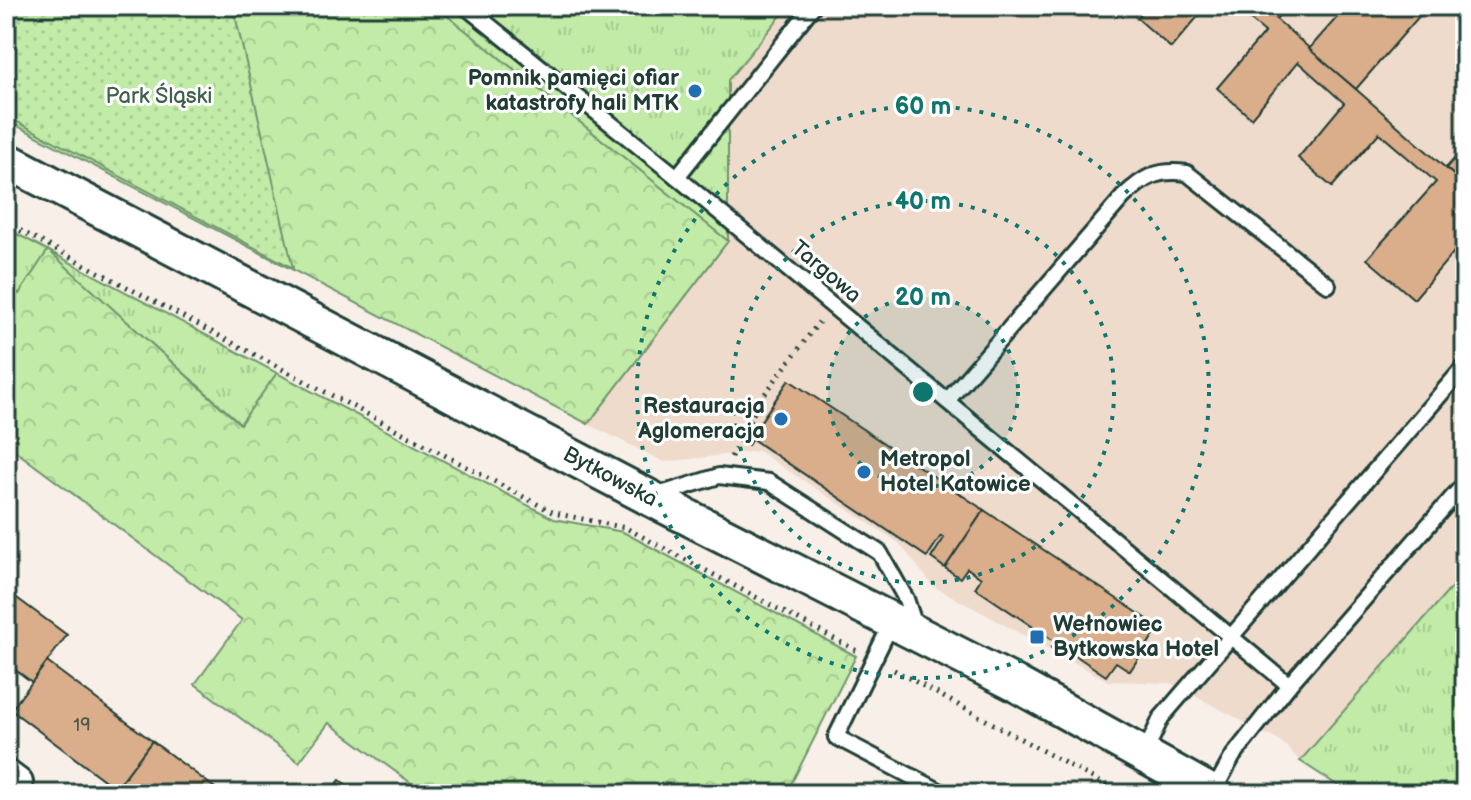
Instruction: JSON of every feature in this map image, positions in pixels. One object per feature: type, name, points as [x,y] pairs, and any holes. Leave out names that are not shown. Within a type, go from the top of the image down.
[{"type":"street","name":"Bytkowska","points":[[6,160],[650,498],[905,628],[1213,794]]},
{"type":"lane","name":"Targowa","points":[[465,6],[677,177],[1289,685]]},
{"type":"lane","points":[[677,177],[813,6]]},
{"type":"lane","points":[[947,401],[1123,197],[1144,177],[1164,170],[1187,173],[1328,285]]},
{"type":"lane","points":[[1143,757],[1161,718],[1465,366]]},
{"type":"lane","points":[[650,498],[719,476],[769,482],[880,553],[906,599],[905,628],[874,660],[836,737],[945,794]]},
{"type":"lane","points":[[1213,794],[1233,756],[1289,685],[1465,483]]},
{"type":"path","points":[[6,223],[554,513],[626,528],[1122,794]]},
{"type":"path","points":[[729,462],[761,399],[831,305]]},
{"type":"shaded area","points":[[789,6],[1465,6],[1465,572],[1300,761],[1282,742],[1170,683],[1108,681],[933,586],[899,543],[758,451],[664,462],[588,424],[728,242],[728,80]]},
{"type":"green space","points":[[6,6],[435,6],[728,241],[588,424],[6,120]]},
{"type":"green space","name":"Park Śląski","points":[[6,6],[233,6],[293,268],[6,116]]},
{"type":"green space","points":[[233,6],[789,6],[728,80],[728,241],[588,424]]},
{"type":"green space","points":[[6,228],[277,373],[241,424],[48,251],[19,294],[6,284]]},
{"type":"green space","points":[[48,250],[240,424],[277,373],[554,519],[623,532],[856,656],[786,794],[426,794],[329,723],[299,762],[195,684],[242,620],[6,444],[6,284],[19,294]]},
{"type":"green space","points":[[1465,572],[1465,794],[1351,794],[1300,761]]},
{"type":"building","points":[[1147,6],[1207,6],[1171,48],[1137,18]]},
{"type":"building","points":[[1234,6],[1287,6],[1276,19],[1465,185],[1465,239],[1414,299],[1367,259],[1436,182],[1379,133],[1332,187],[1298,158],[1344,103],[1298,62],[1251,118],[1217,88],[1265,32]]},
{"type":"building","points":[[1347,6],[1428,6],[1356,89],[1309,49]]},
{"type":"building","points":[[1441,6],[1465,6],[1465,27]]},
{"type":"building","points":[[1465,147],[1465,185],[1446,168]]},
{"type":"building","name":"Metropol Hotel Katowice","points":[[789,380],[984,510],[945,568],[931,558],[944,538],[941,536],[927,557],[752,439],[748,445],[745,444]]},
{"type":"building","points":[[984,510],[1159,627],[1130,671],[1116,662],[1106,676],[975,588],[981,578],[967,568],[960,578],[945,568]]},
{"type":"building","points":[[6,590],[67,635],[32,682],[6,663]]},
{"type":"building","points":[[47,662],[152,741],[116,789],[11,710]]},
{"type":"building","points":[[152,741],[223,794],[123,794],[116,789]]},
{"type":"building","points":[[340,780],[359,794],[329,794]]},
{"type":"place","name":"Pomnik pamięci ofiar katastrofy hali MTK","points":[[695,91]]},
{"type":"place","name":"Restauracja Aglomeracja","points":[[781,419]]},
{"type":"place","name":"Metropol Hotel Katowice","points":[[864,472]]},
{"type":"place","name":"Wełnowiec Bytkowska Hotel","points":[[1037,637]]}]
